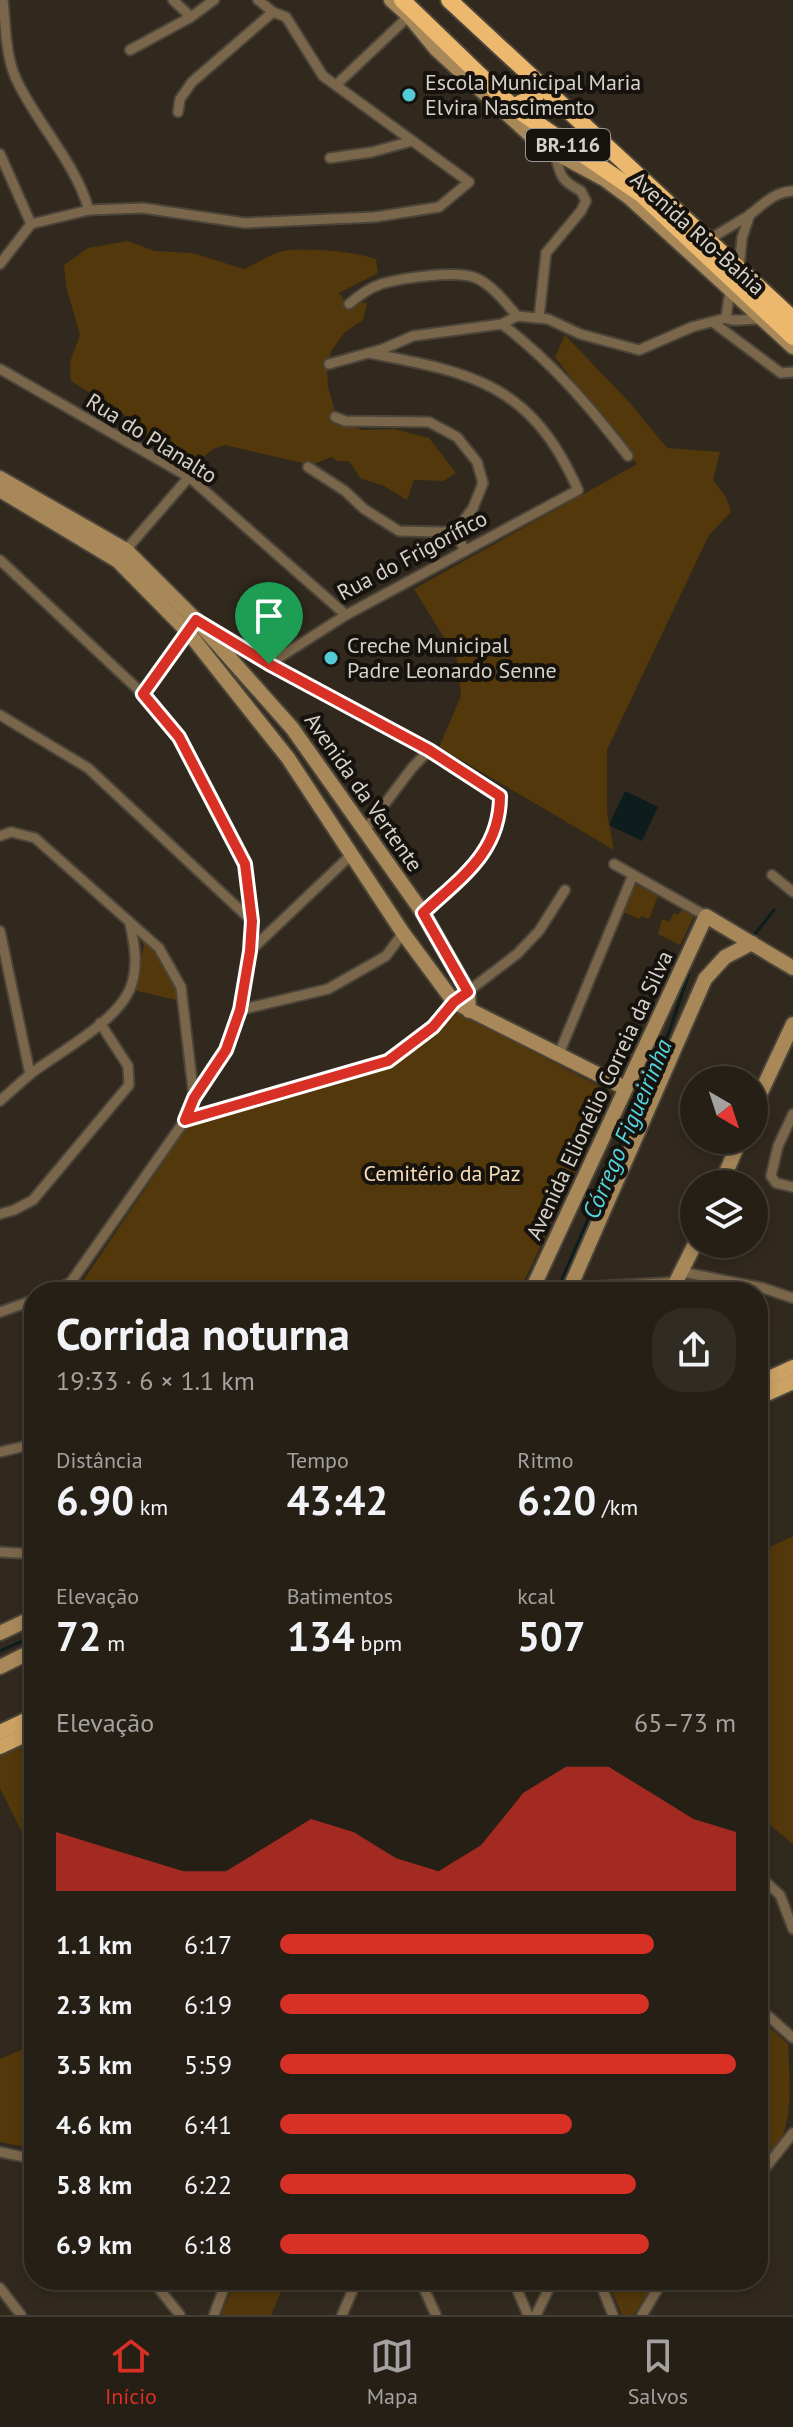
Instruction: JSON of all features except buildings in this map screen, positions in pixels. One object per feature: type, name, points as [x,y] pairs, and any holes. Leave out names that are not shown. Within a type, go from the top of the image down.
[{"type":"highway","name":"BR-116","points":[[449,0],[793,319]]},
{"type":"highway","name":"BR-116","points":[[405,8],[506,104],[642,195],[793,337]]},
{"type":"highway","points":[[506,104],[536,95],[536,81]]},
{"type":"highway","points":[[551,134],[556,145],[555,153]]},
{"type":"main road","points":[[768,1378],[793,1367]]},
{"type":"main road","points":[[768,1393],[793,1382]]},
{"type":"main road","points":[[0,1732],[24,1721]]},
{"type":"main road","points":[[0,1747],[24,1736]]},
{"type":"street","points":[[3,0],[9,57],[18,84],[81,186],[89,210]]},
{"type":"street","points":[[173,0],[191,17]]},
{"type":"street","points":[[130,50],[191,17],[214,0]]},
{"type":"street","points":[[0,264],[31,224],[89,210],[143,208],[245,223],[375,217],[439,207],[469,182],[323,76],[286,17],[273,12],[258,0]]},
{"type":"street","points":[[336,85],[405,8],[391,0]]},
{"type":"street","points":[[178,112],[180,99],[192,82],[273,12]]},
{"type":"street","name":"Avenida Rio-Bahia","points":[[506,104],[541,145],[604,179],[631,199],[793,347]]},
{"type":"street","points":[[330,158],[372,152],[412,141]]},
{"type":"street","points":[[539,318],[546,253],[586,201],[581,191],[559,175],[555,153]]},
{"type":"street","points":[[0,154],[31,224]]},
{"type":"street","points":[[708,240],[751,214],[765,200],[783,191],[793,191]]},
{"type":"street","points":[[739,269],[742,238],[751,214]]},
{"type":"street","points":[[349,304],[382,284],[440,275],[469,275],[480,279],[517,316]]},
{"type":"street","points":[[726,318],[730,290]]},
{"type":"street","points":[[329,364],[413,336],[502,324],[517,316],[548,319],[580,334],[639,350],[692,327],[726,318],[761,319]]},
{"type":"street","points":[[714,323],[781,373],[793,372]]},
{"type":"street","points":[[502,324],[533,347],[564,378],[628,456]]},
{"type":"street","name":"Rua do Frigorífico","points":[[269,664],[346,615],[578,490],[571,473],[543,430],[506,395],[469,376],[437,366],[369,353]]},
{"type":"street","name":"Rua do Planalto","points":[[0,369],[189,477],[346,615]]},
{"type":"street","points":[[308,467],[399,531],[433,533],[454,529],[473,508],[483,483],[477,462],[466,445],[447,430],[429,422],[345,421],[335,417]]},
{"type":"street","points":[[122,556],[189,477]]},
{"type":"street","name":"Avenida da Vertente","points":[[0,478],[122,556],[292,728],[423,913],[468,992],[469,1011]]},
{"type":"street","name":"Avenida da Vertente","points":[[0,490],[122,556]]},
{"type":"street","points":[[454,529],[465,551]]},
{"type":"street","points":[[0,560],[143,694],[179,737],[245,864],[252,921],[240,1010],[226,1050],[194,1098],[185,1120],[77,1282]]},
{"type":"street","points":[[143,694],[192,626],[429,750],[500,796],[495,834],[482,857],[423,913]]},
{"type":"street","name":"Avenida da Vertente","points":[[192,626],[288,758],[403,933],[454,1002],[625,1088]]},
{"type":"street","points":[[0,715],[88,768],[252,921]]},
{"type":"street","points":[[365,830],[429,750]]},
{"type":"street","points":[[0,836],[11,832],[35,838],[159,948],[181,987],[194,1098]]},
{"type":"street","points":[[250,951],[351,855]]},
{"type":"street","points":[[614,864],[793,968]]},
{"type":"street","points":[[558,1056],[633,875]]},
{"type":"street","points":[[772,875],[793,892]]},
{"type":"street","points":[[185,1120],[388,1061],[433,1027],[454,1002],[517,954],[539,931],[565,890]]},
{"type":"street","name":"Avenida Elionélio Correia da Silva","points":[[539,1282],[706,916]]},
{"type":"street","points":[[0,1101],[30,1074],[100,1023],[116,1009],[130,990],[137,955],[130,924]]},
{"type":"street","points":[[0,931],[30,1074]]},
{"type":"street","points":[[240,1010],[328,989],[386,956],[403,933]]},
{"type":"street","points":[[572,1282],[705,979],[725,957],[752,943]]},
{"type":"street","points":[[686,960],[712,972]]},
{"type":"street","points":[[0,1214],[33,1200],[129,1085],[128,1066],[100,1023]]},
{"type":"street","points":[[768,1079],[792,1032]]},
{"type":"street","points":[[793,1114],[778,1146],[771,1176],[776,1183],[793,1187]]},
{"type":"street","points":[[676,1282],[688,1258]]},
{"type":"street","points":[[768,1290],[793,1298]]},
{"type":"street","points":[[0,1312],[24,1304]]},
{"type":"street","points":[[0,1452],[24,1446]]},
{"type":"street","points":[[0,1552],[24,1553]]},
{"type":"street","points":[[0,1633],[24,1622]]},
{"type":"street","points":[[0,1667],[24,1655]]},
{"type":"street","points":[[768,1884],[780,1895],[793,1929]]},
{"type":"street","points":[[768,2016],[793,2038]]},
{"type":"street","points":[[768,2164],[793,2133]]},
{"type":"street","points":[[0,2152],[24,2157]]},
{"type":"street","points":[[0,2288],[21,2315]]},
{"type":"street","points":[[160,2290],[180,2315]]},
{"type":"street","points":[[214,2315],[223,2290]]},
{"type":"street","points":[[343,2315],[353,2290]]},
{"type":"street","points":[[425,2290],[436,2315]]},
{"type":"street","points":[[517,2290],[528,2315]]},
{"type":"street","points":[[536,2315],[548,2290]]},
{"type":"street","points":[[603,2290],[613,2315]]},
{"type":"street","points":[[642,2315],[657,2290]]},
{"type":"green space","points":[[127,241],[155,251],[192,253],[244,269],[289,250],[328,251],[376,259],[378,273],[339,293],[345,301],[367,303],[363,320],[345,332],[331,351],[327,368],[328,387],[335,411],[361,430],[394,429],[429,438],[456,473],[443,481],[414,480],[407,500],[384,486],[360,478],[349,461],[337,461],[331,457],[311,465],[225,445],[213,449],[194,465],[175,448],[154,443],[128,417],[71,381],[70,362],[80,335],[66,286],[64,265],[88,248]]},
{"type":"green space","points":[[565,335],[630,403],[667,448],[720,452],[713,480],[726,497],[731,512],[709,535],[607,750],[607,812],[614,850],[439,747],[461,696],[457,659],[414,589],[637,464],[555,357]]},
{"type":"green space","points":[[633,883],[658,896],[649,919],[642,916],[639,919],[621,911]]},
{"type":"green space","points":[[682,909],[694,916],[680,945],[658,934],[662,919],[669,922],[674,913],[678,915]]},
{"type":"green space","points":[[137,935],[153,947],[165,963],[180,1001],[134,990],[144,945]]},
{"type":"green space","name":"Cemitério da Paz","points":[[457,1012],[612,1093],[524,1282],[82,1282],[189,1124],[395,1065]]},
{"type":"green space","points":[[793,1536],[793,1844],[768,1823],[768,1548]]},
{"type":"green space","points":[[24,1745],[24,1837],[0,1788],[0,1756]]},
{"type":"green space","points":[[768,2026],[788,2044],[790,2092],[782,2137],[768,2155]]},
{"type":"green space","points":[[24,2048],[24,2147],[0,2142],[0,2059]]},
{"type":"green space","points":[[231,2290],[282,2290],[271,2315],[221,2315]]},
{"type":"green space","points":[[611,2290],[650,2290],[634,2315],[622,2315]]},
{"type":"shaded area","points":[[625,791],[658,807],[642,841],[609,825]]},
{"type":"waterway","name":"Córrego Figueirinha","points":[[755,934],[774,910]]},
{"type":"waterway","name":"Córrego Figueirinha","points":[[561,1282],[669,1032],[689,973]]},
{"type":"waterway","name":"Córrego Figueirinha","points":[[0,1651],[24,1640]]},
{"type":"place","name":"Escola Municipal Maria Elvira Nascimento","points":[[409,95]]},
{"type":"place","name":"Creche Municipal Padre Leonardo Senne","points":[[331,658]]},
{"type":"route","points":[[196,620],[269,664],[429,750],[500,796],[495,834],[482,857],[423,913],[468,992],[454,1002],[433,1027],[388,1061],[185,1120],[194,1098],[226,1050],[240,1010],[252,921],[245,864],[179,737],[143,694],[196,620]]}]
